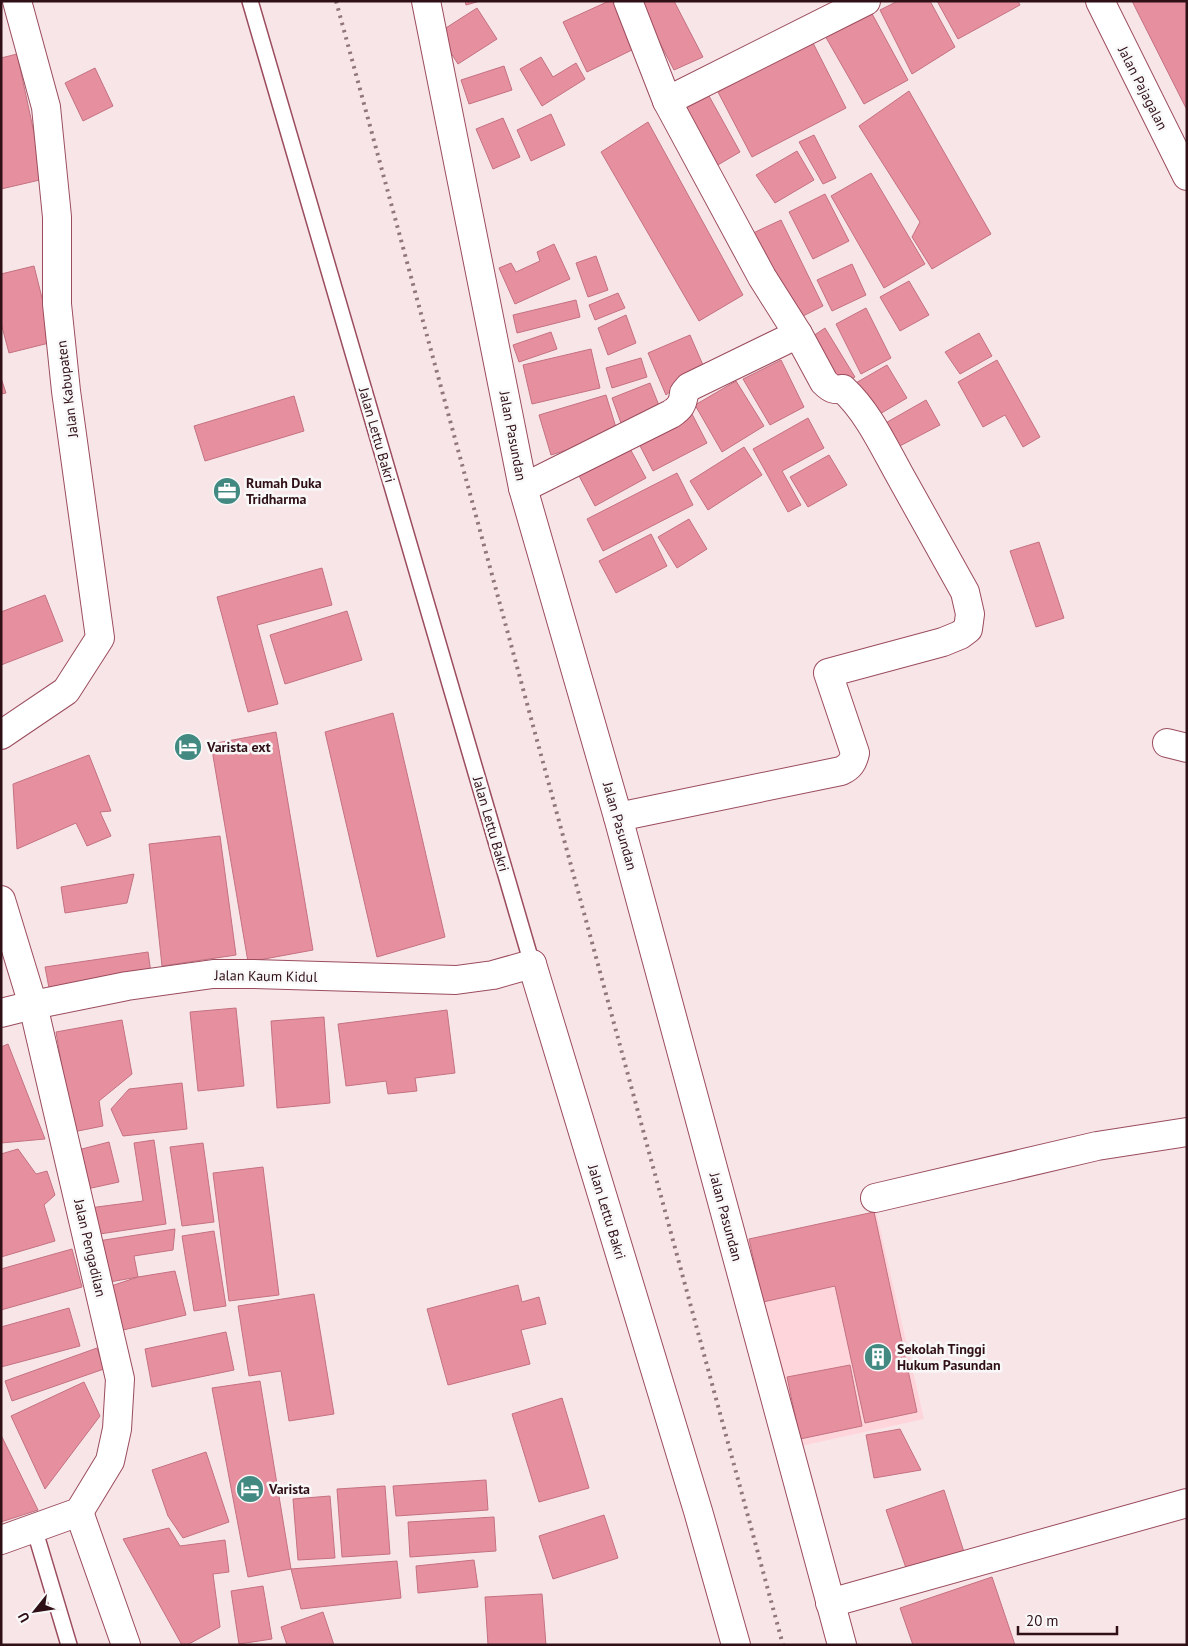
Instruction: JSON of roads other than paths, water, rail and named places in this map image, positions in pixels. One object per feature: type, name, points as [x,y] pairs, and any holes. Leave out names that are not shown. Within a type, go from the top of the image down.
[{"type":"street","name":"Jalan Kabupaten","points":[[1,735],[66,691],[100,638],[66,391],[57,304],[57,217],[46,107],[17,1]]},
{"type":"street","name":"Jalan Pasundan","points":[[426,1],[523,488],[618,817],[842,1645]]},
{"type":"street","points":[[618,817],[831,773],[847,768],[854,760],[855,753],[828,673],[943,642],[960,635],[968,629],[970,614],[965,592],[875,431],[849,394],[843,389],[835,390],[830,388],[824,382],[798,334],[762,277],[667,102],[628,1]]},
{"type":"street","points":[[667,102],[866,1]]},
{"type":"street","name":"Jalan Pajagalan","points":[[1100,1],[1187,176]]},
{"type":"street","points":[[523,488],[671,414],[680,407],[684,393],[689,387],[798,334]]},
{"type":"street","name":"Jalan Pengadilan","points":[[1,900],[33,1005],[120,1379],[118,1429],[110,1461],[79,1512]]},
{"type":"street","name":"Jalan Kaum Kidul","points":[[1,1013],[127,986],[213,974],[456,980],[492,975],[532,964]]},
{"type":"street","name":"Jalan Lettu Bakri","points":[[532,964],[698,1511],[736,1645]]},
{"type":"street","points":[[875,1198],[1097,1146],[1187,1132]]},
{"type":"street","points":[[830,1603],[1187,1503]]},
{"type":"street","points":[[1,1540],[79,1512],[126,1645]]},
{"type":"lane","name":"Jalan Lettu Bakri","points":[[250,1],[532,964]]},
{"type":"lane","points":[[34,1528],[69,1645]]},
{"type":"railway","points":[[336,1],[783,1645]]},
{"type":"place","name":"Rumah Duka Tridharma","points":[[227,491]]},
{"type":"place","name":"Varista ext","points":[[188,747]]},
{"type":"place","name":"Sekolah Tinggi Hukum Pasundan","points":[[878,1357]]},
{"type":"place","name":"Varista","points":[[250,1489]]}]
